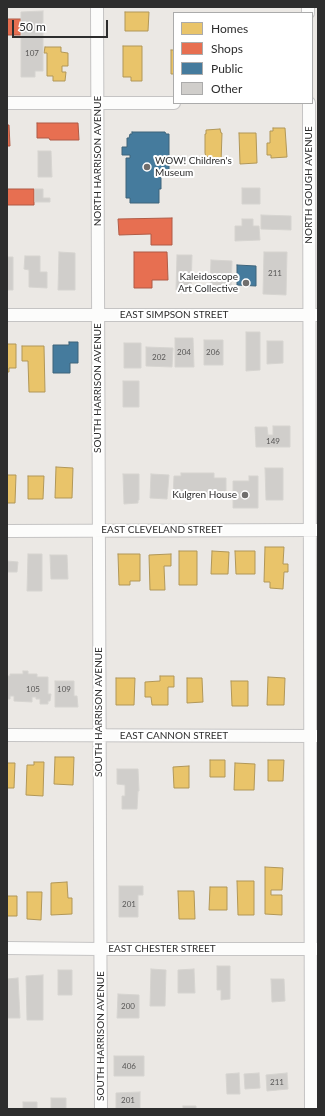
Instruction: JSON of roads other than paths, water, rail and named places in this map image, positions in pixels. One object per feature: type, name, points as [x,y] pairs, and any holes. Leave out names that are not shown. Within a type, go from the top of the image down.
[{"type":"street","name":"NORTH HARRISON AVENUE","points":[[98,7],[98,314]]},
{"type":"street","points":[[7,103],[173,103]]},
{"type":"street","name":"NORTH GOUGH AVENUE","points":[[309,104],[313,314],[314,530],[314,949],[311,1109]]},
{"type":"street","name":"SOUTH HARRISON AVENUE","points":[[98,314],[101,1109]]},
{"type":"street","name":"EAST SIMPSON STREET","points":[[7,315],[313,314]]},
{"type":"street","name":"EAST CLEVELAND STREET","points":[[7,531],[314,530]]},
{"type":"street","name":"EAST CANNON STREET","points":[[7,735],[314,736]]},
{"type":"street","name":"EAST CHESTER STREET","points":[[7,948],[314,949]]},
{"type":"place","name":"WOW! Children's Museum","points":[[147,167]]},
{"type":"place","name":"Kaleidoscope Art Collective","points":[[246,283]]},
{"type":"place","name":"Kulgren House","points":[[245,495]]}]
